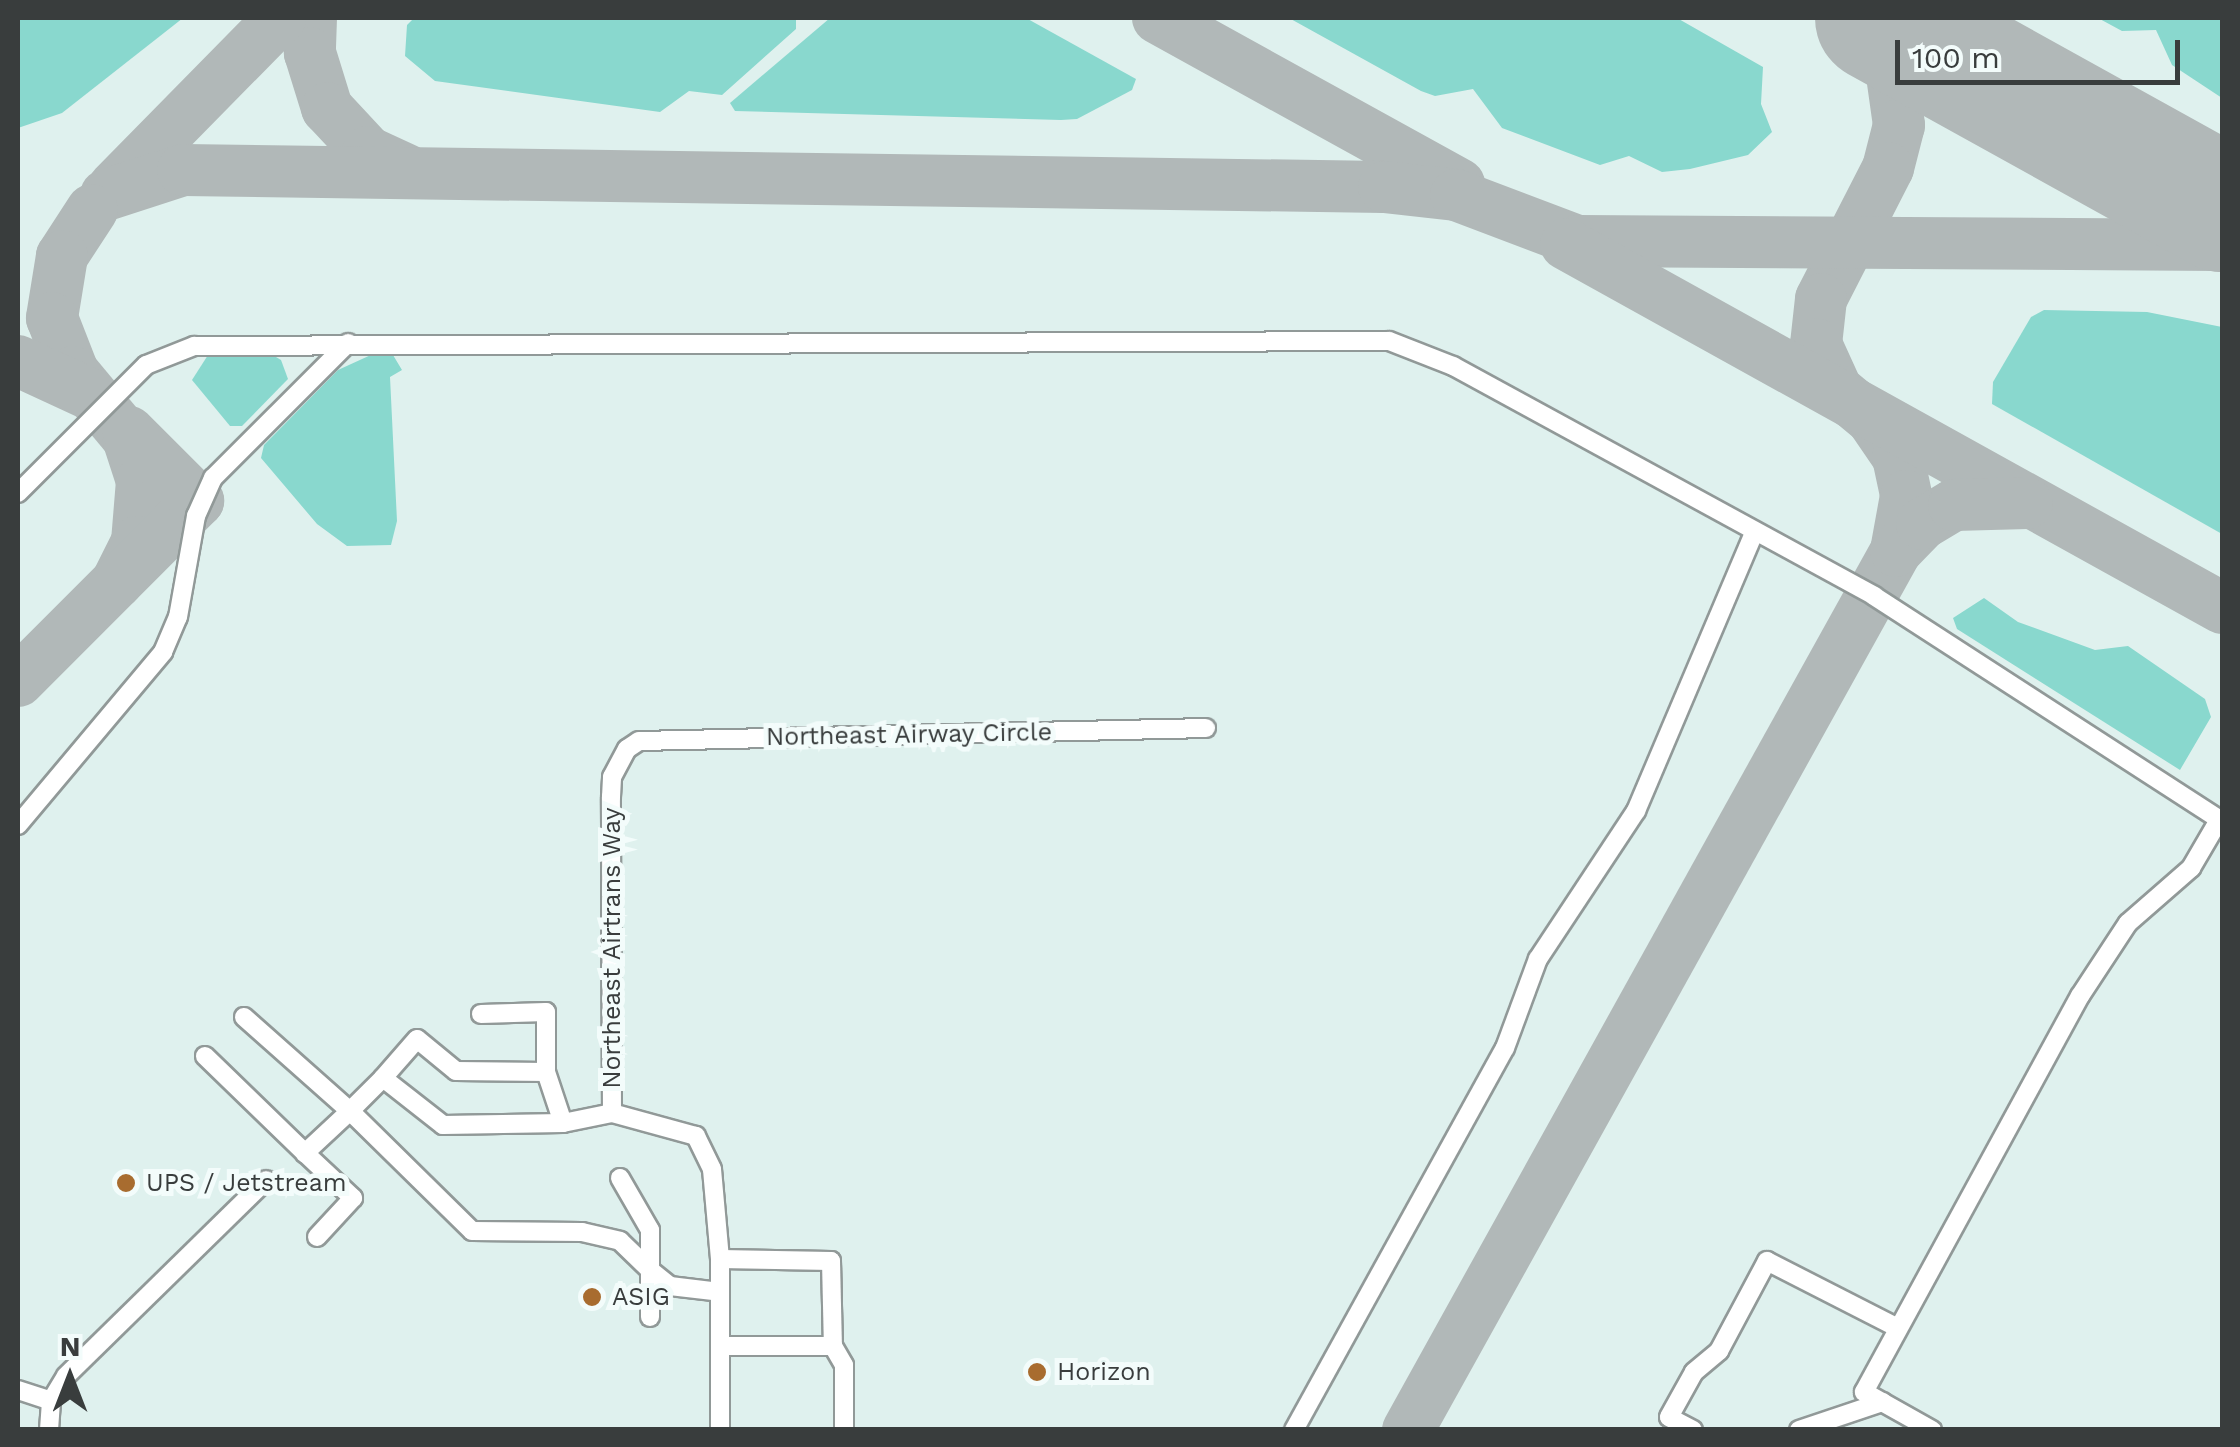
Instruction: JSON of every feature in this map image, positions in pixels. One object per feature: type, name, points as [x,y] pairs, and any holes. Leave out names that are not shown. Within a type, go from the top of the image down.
[{"type":"street","points":[[18,493],[123,385],[170,352],[212,344],[1389,341],[1440,359],[1932,631],[2221,821],[2190,868],[2128,924],[2080,996],[1864,1392],[1932,1430]]},
{"type":"street","points":[[18,826],[163,652],[178,617],[196,516],[212,478],[348,343]]},
{"type":"street","points":[[1294,1430],[1505,1048],[1538,959],[1636,811],[1754,533]]},
{"type":"street","name":"Northeast Airway Circle","points":[[620,760],[639,741],[1206,728]]},
{"type":"street","name":"Northeast Airtrans Way","points":[[620,760],[611,796],[612,1112],[696,1136],[712,1170],[720,1259],[720,1430]]},
{"type":"street","points":[[481,1014],[546,1012],[546,1072],[563,1123]]},
{"type":"street","points":[[244,1016],[350,1111],[472,1231],[582,1232],[620,1241],[670,1286],[720,1292]]},
{"type":"street","points":[[305,1153],[417,1039],[456,1071],[546,1072]]},
{"type":"street","points":[[205,1056],[353,1198],[317,1236]]},
{"type":"street","points":[[382,1078],[444,1125],[563,1123],[612,1112]]},
{"type":"street","points":[[620,1178],[650,1230],[650,1316]]},
{"type":"street","points":[[49,1430],[51,1402],[66,1376],[266,1180]]},
{"type":"street","points":[[720,1259],[831,1261],[833,1346],[844,1364],[844,1430]]},
{"type":"street","points":[[1692,1430],[1669,1417],[1694,1372],[1720,1351],[1767,1261],[1898,1328]]},
{"type":"street","points":[[721,1346],[833,1346]]},
{"type":"street","points":[[18,1390],[51,1402]]},
{"type":"street","points":[[1799,1430],[1882,1402]]},
{"type":"shaded area","points":[[18,18],[2222,18],[2222,1429],[18,1429]]},
{"type":"shaded area","points":[[18,18],[183,18],[62,113],[18,128]]},
{"type":"shaded area","points":[[414,18],[796,18],[796,29],[722,95],[689,91],[660,112],[435,81],[405,56],[407,25]]},
{"type":"shaded area","points":[[830,18],[1026,18],[1136,79],[1132,90],[1077,119],[735,111],[730,103]]},
{"type":"shaded area","points":[[1289,18],[1677,18],[1763,67],[1761,104],[1772,132],[1748,155],[1690,169],[1662,172],[1629,156],[1600,165],[1502,128],[1473,89],[1435,96],[1421,91]]},
{"type":"shaded area","points":[[2098,18],[2222,18],[2222,98],[2172,65],[2156,30],[2122,31]]},
{"type":"shaded area","points":[[2044,310],[2147,312],[2222,327],[2222,534],[1992,404],[1993,382],[2031,317]]},
{"type":"shaded area","points":[[271,354],[281,360],[288,379],[242,426],[230,426],[192,380],[208,355]]},
{"type":"shaded area","points":[[373,354],[393,355],[402,370],[390,377],[397,521],[391,545],[347,546],[317,524],[261,458],[264,445],[338,370]]},
{"type":"shaded area","points":[[1984,598],[2018,622],[2095,650],[2128,646],[2205,699],[2211,717],[2180,770],[1957,629],[1953,618]]},
{"type":"taxiway","points":[[114,187],[280,18]]},
{"type":"taxiway","points":[[311,18],[310,53],[327,108],[368,152],[407,170]]},
{"type":"taxiway","points":[[1158,18],[1459,184]]},
{"type":"taxiway","points":[[1861,18],[1890,61],[1899,125],[1888,168],[1821,299],[1816,344],[1837,390],[1872,419],[1898,457],[1906,496],[1896,551]]},
{"type":"taxiway","points":[[1935,18],[2115,149]]},
{"type":"taxiway","points":[[106,195],[183,170],[1384,187],[1456,195],[1578,241],[2222,245]]},
{"type":"taxiway","points":[[92,210],[62,256],[52,318],[73,372],[128,438],[142,481],[137,542],[117,582]]},
{"type":"taxiway","points":[[1566,244],[2222,608]]},
{"type":"taxiway","points":[[18,361],[92,395]]},
{"type":"taxiway","points":[[18,681],[198,501],[129,432]]},
{"type":"taxiway","points":[[1408,1430],[1896,551],[1922,524],[1954,505],[2027,503]]},
{"type":"runway","points":[[1879,18],[2222,208]]},
{"type":"place","name":"UPS / Jetstream","points":[[126,1183]]},
{"type":"place","name":"ASIG","points":[[592,1297]]},
{"type":"place","name":"Horizon","points":[[1037,1372]]}]
